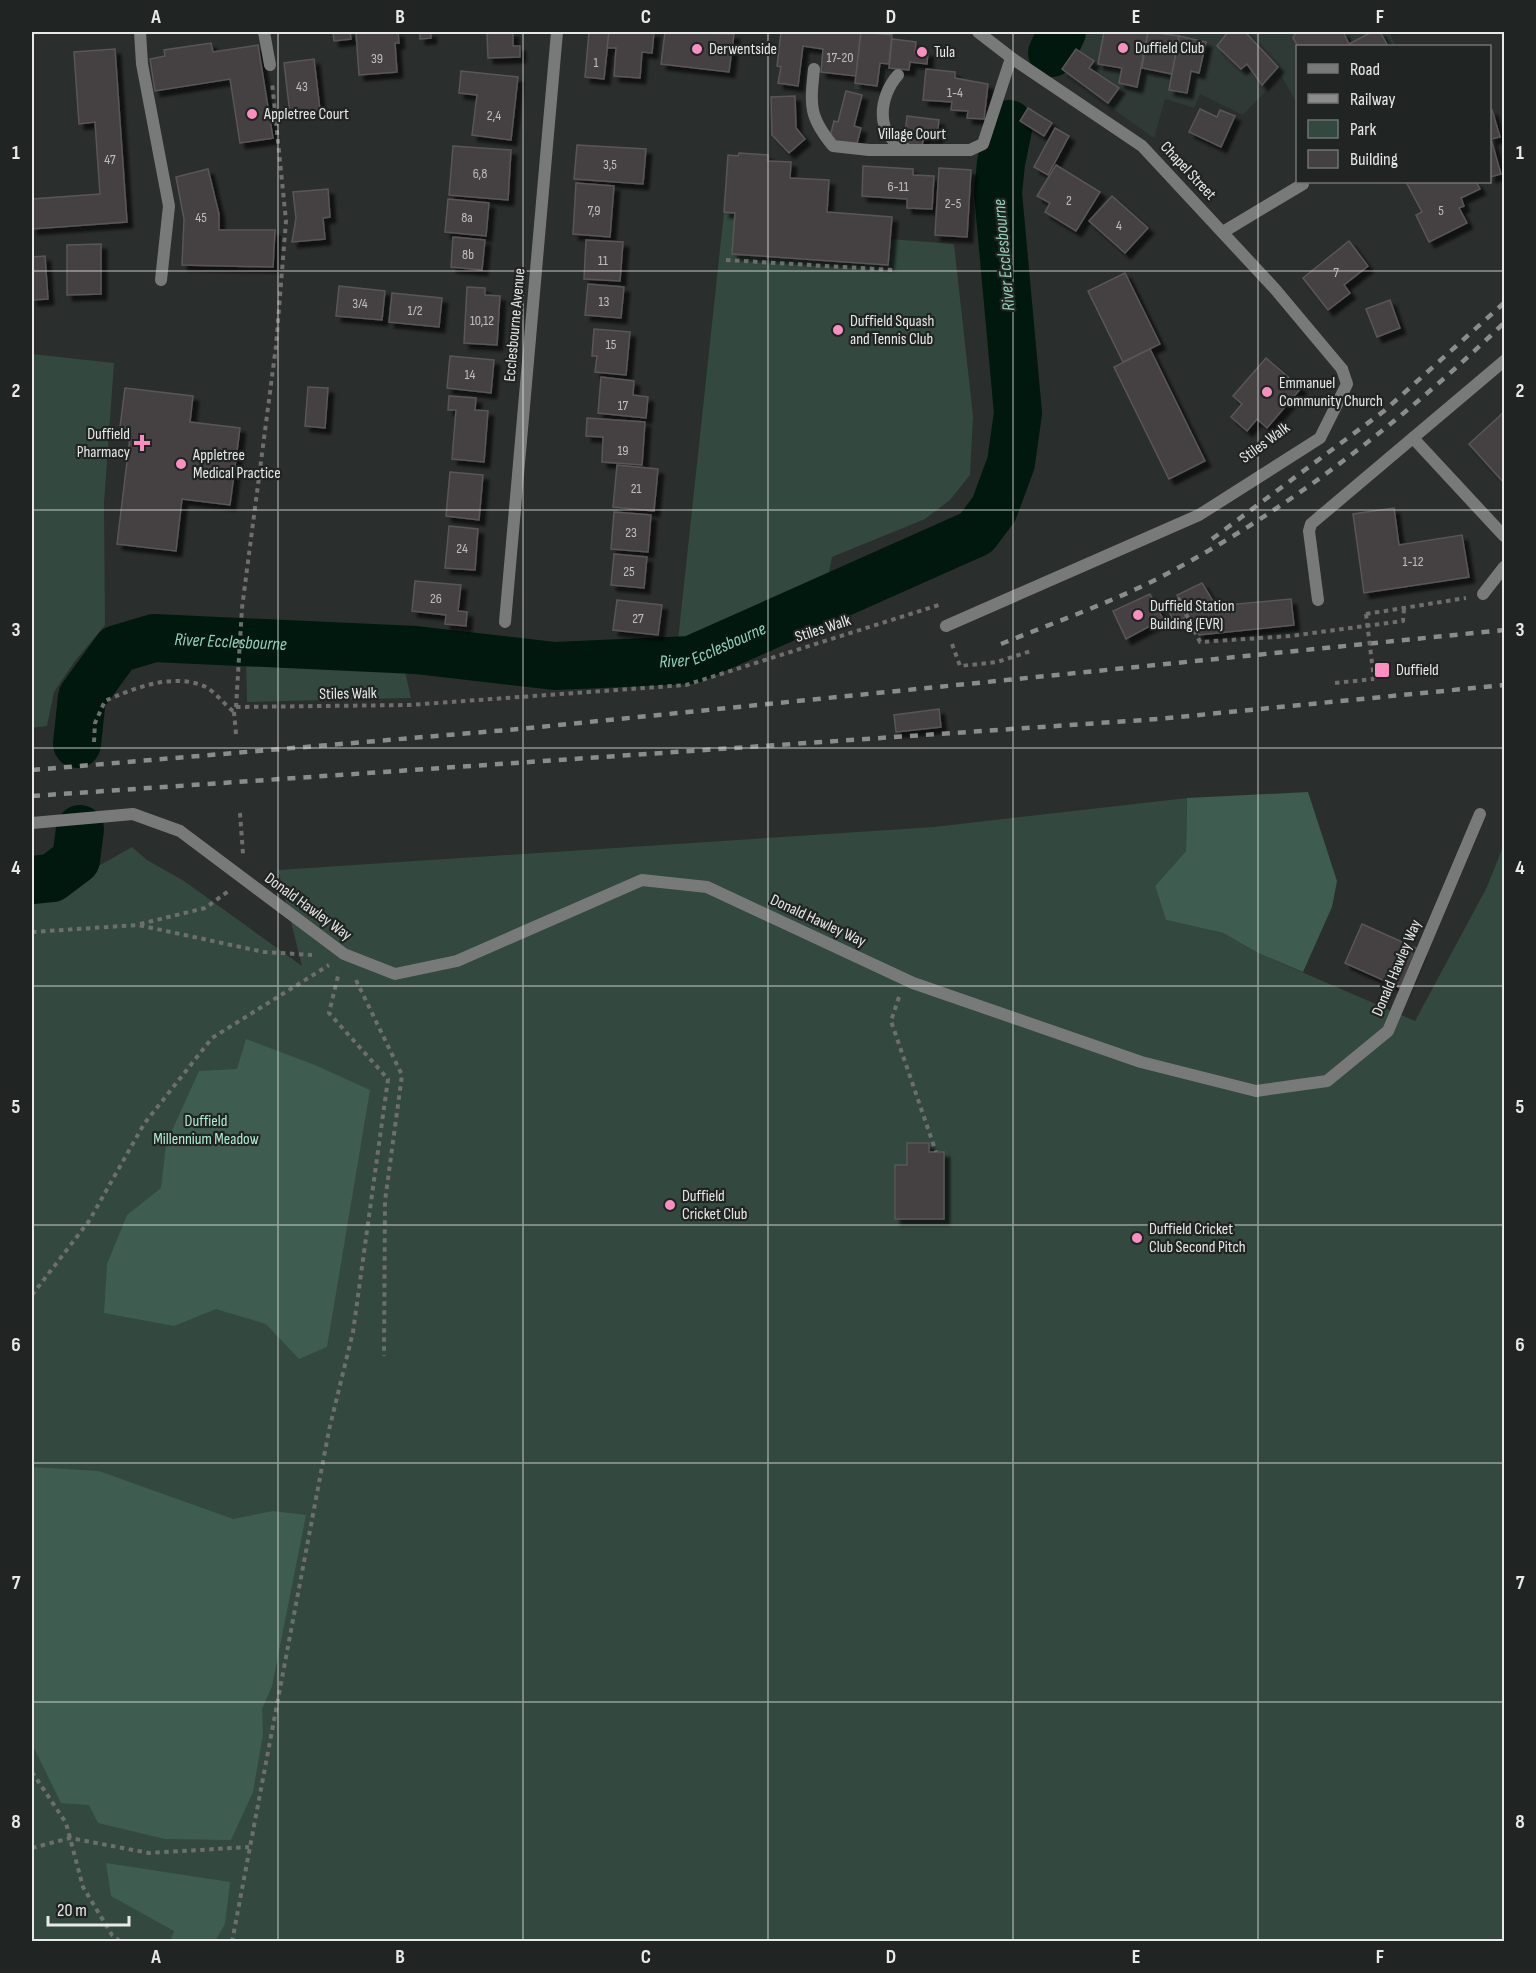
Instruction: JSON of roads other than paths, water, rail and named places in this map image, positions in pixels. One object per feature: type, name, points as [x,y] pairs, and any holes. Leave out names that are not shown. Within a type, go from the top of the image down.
[{"type":"street","points":[[140,32],[142,64],[169,206],[161,280]]},
{"type":"street","points":[[264,32],[270,65]]},
{"type":"street","name":"Ecclesbourne Avenue","points":[[505,622],[557,32]]},
{"type":"street","name":"Chapel Street","points":[[946,626],[1199,514],[1320,438],[1347,384],[1342,369],[1223,232],[1142,146],[1051,86],[978,32]]},
{"type":"street","name":"Village Court","points":[[814,69],[811,99],[816,126],[833,146],[869,150],[906,148],[970,150],[983,144],[1012,58]]},
{"type":"street","points":[[898,75],[888,86],[882,109],[885,130],[894,144],[906,148]]},
{"type":"street","points":[[1223,232],[1303,184]]},
{"type":"street","points":[[1318,600],[1309,531],[1311,524],[1504,361]]},
{"type":"street","points":[[1413,438],[1504,536]]},
{"type":"street","points":[[1483,594],[1504,567]]},
{"type":"street","name":"Donald Hawley Way","points":[[32,823],[133,814],[180,831],[344,954],[395,974],[457,961],[642,880],[707,887],[905,979],[1141,1062],[1256,1091],[1326,1081],[1388,1031],[1480,814]]},
{"type":"waterway","name":"River Ecclesbourne","points":[[1052,53],[1062,32]]},
{"type":"waterway","name":"River Ecclesbourne","points":[[77,744],[82,697],[117,649],[154,638],[416,650],[555,666],[691,660],[976,533],[994,509],[1011,463],[1018,413],[998,193],[1009,124]]},
{"type":"waterway","name":"River Ecclesbourne","points":[[32,880],[52,878],[76,860],[80,829]]},
{"type":"railway","points":[[1212,539],[1384,411],[1504,303]]},
{"type":"railway","points":[[1001,644],[1157,579],[1251,525],[1296,495],[1383,430],[1465,360],[1504,323]]},
{"type":"railway","points":[[32,770],[519,729],[1504,630]]},
{"type":"railway","points":[[32,796],[1158,719],[1504,685]]},
{"type":"place","name":"Duffield Club","points":[[1123,48]]},
{"type":"place","name":"Derwentside","points":[[697,49]]},
{"type":"place","name":"Tula","points":[[922,52]]},
{"type":"place","name":"Appletree Court","points":[[252,114]]},
{"type":"place","name":"Duffield Squash and Tennis Club","points":[[838,330]]},
{"type":"place","name":"Emmanuel Community Church","points":[[1267,392]]},
{"type":"place","name":"Duffield Pharmacy","points":[[142,443]]},
{"type":"place","name":"Appletree Medical Practice","points":[[181,464]]},
{"type":"place","name":"Duffield Station Building (EVR)","points":[[1138,615]]},
{"type":"place","name":"Duffield","points":[[1382,670]]},
{"type":"place","name":"Duffield Cricket Club","points":[[670,1205]]},
{"type":"place","name":"Duffield Cricket Club Second Pitch","points":[[1137,1238]]},
{"type":"park label","name":"Duffield Millennium Meadow","points":[[206,1130]]}]
